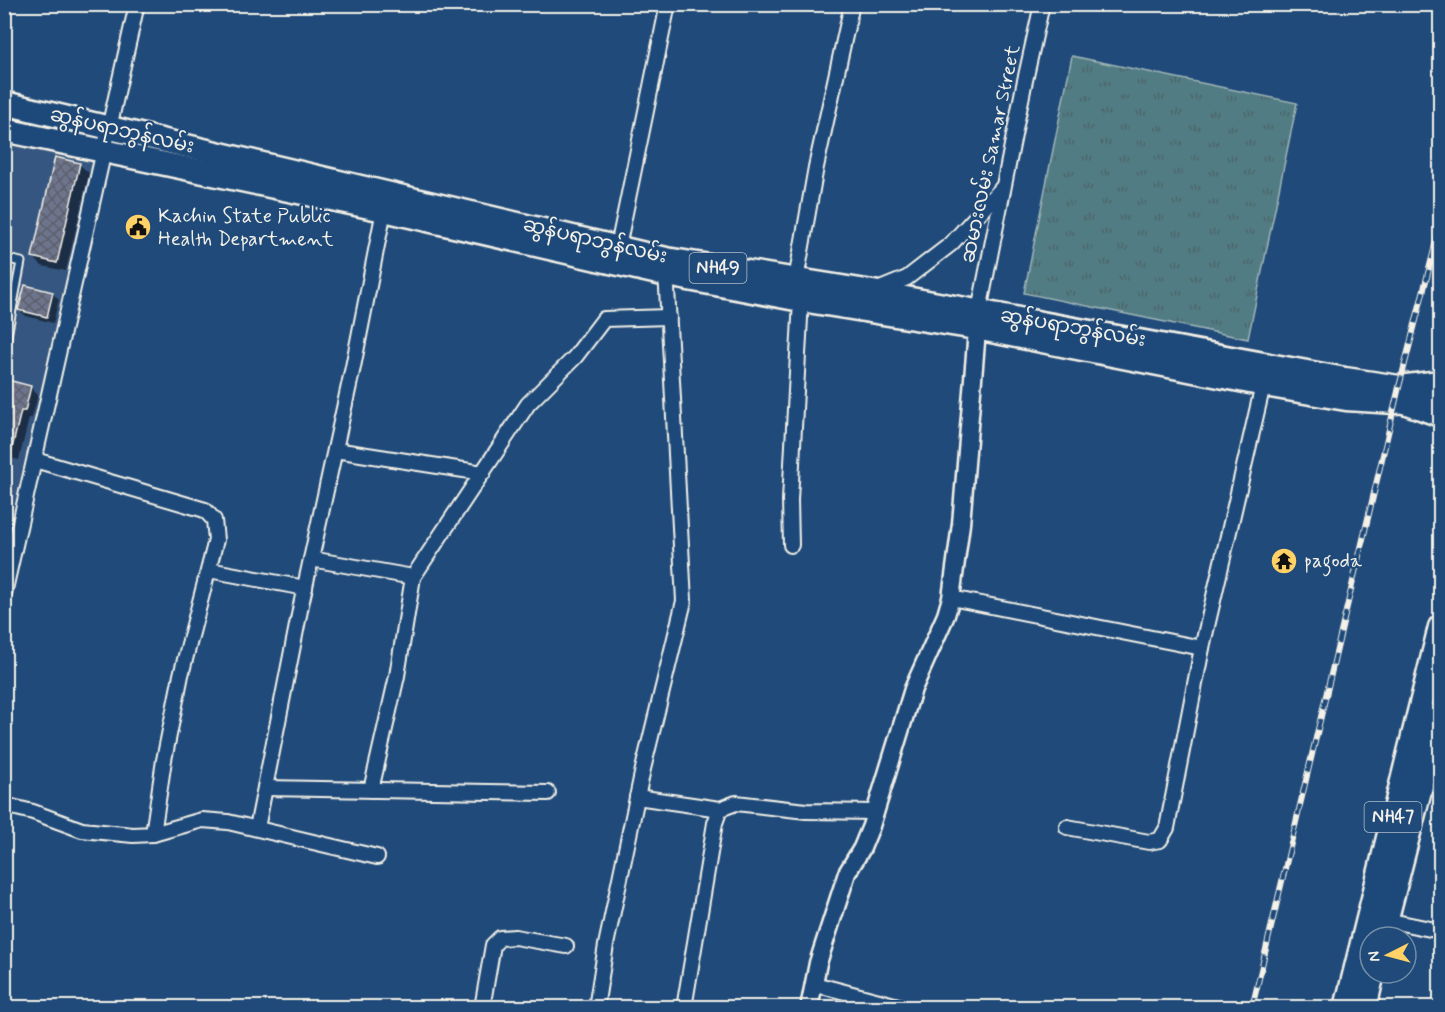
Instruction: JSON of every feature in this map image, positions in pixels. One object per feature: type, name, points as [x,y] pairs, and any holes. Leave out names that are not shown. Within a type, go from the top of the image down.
[{"type":"highway","name":"ဆွန်ပရာဘွန်လမ်း","points":[[4,103],[618,247],[666,267]]},
{"type":"highway","name":"ဆွန်ပရာဘွန်လမ်း","points":[[4,130],[666,267],[1345,379],[1399,387],[1440,382]]},
{"type":"highway","name":"ဆွန်ပရာဘွန်လမ်း","points":[[798,290],[873,292],[977,320],[1263,385],[1346,399],[1402,401],[1440,397]]},
{"type":"highway","points":[[1402,401],[1440,415]]},
{"type":"highway","name":"NH47","points":[[1372,925],[1434,710],[1440,627]]},
{"type":"highway","name":"NH47","points":[[1384,925],[1398,837]]},
{"type":"highway","name":"NH47","points":[[1346,1008],[1358,971]]},
{"type":"highway","points":[[1366,1003],[1370,985]]},
{"type":"street","points":[[4,594],[137,4]]},
{"type":"street","points":[[618,247],[668,4]]},
{"type":"street","points":[[791,545],[790,500],[798,290],[816,167],[852,4]]},
{"type":"street","name":"ဆမားလမ်း Samar Street","points":[[977,320],[1042,4]]},
{"type":"street","points":[[873,292],[907,278],[951,244],[1004,186]]},
{"type":"street","points":[[257,828],[384,210]]},
{"type":"street","points":[[596,1008],[606,945],[637,797],[684,601],[666,267]]},
{"type":"street","points":[[371,790],[397,676],[413,577],[528,404],[575,357],[604,319],[669,317]]},
{"type":"street","points":[[809,1008],[818,963],[847,873],[862,848],[876,812],[913,689],[946,615],[951,597],[961,524],[977,320]]},
{"type":"street","points":[[1067,827],[1149,842],[1161,840],[1167,828],[1202,648],[1263,385]]},
{"type":"street","points":[[334,450],[483,473]]},
{"type":"street","points":[[35,460],[206,510],[214,520],[216,540],[181,675],[164,760],[153,834]]},
{"type":"street","points":[[311,559],[413,577]]},
{"type":"street","points":[[209,570],[305,588]]},
{"type":"street","points":[[951,597],[1202,648]]},
{"type":"street","points":[[265,788],[548,793]]},
{"type":"street","points":[[637,797],[720,809],[736,803],[806,811],[876,812]]},
{"type":"street","points":[[4,806],[33,812],[82,830],[133,835],[153,834],[202,820],[228,822],[377,857]]},
{"type":"street","points":[[684,1008],[715,823],[720,809]]},
{"type":"street","points":[[1418,930],[1440,931]]},
{"type":"street","points":[[482,1008],[493,945],[500,938],[515,937],[566,946]]},
{"type":"street","points":[[814,984],[906,1008]]},
{"type":"lane","points":[[4,258],[21,262],[4,352]]},
{"type":"shaded area","points":[[5,130],[105,150],[5,543]]},
{"type":"green space","points":[[1072,56],[1297,103],[1248,339],[1024,293]]},
{"type":"building","points":[[55,157],[80,163],[57,263],[32,257]]},
{"type":"building","points":[[25,285],[53,292],[47,317],[18,310]]},
{"type":"building","points":[[4,379],[31,386],[25,411],[21,411],[8,465],[4,465]]},
{"type":"railway","points":[[1252,1008],[1399,387],[1440,226]]},
{"type":"place","name":"Kachin State Public Health Department","points":[[138,227]]},
{"type":"place","name":"pagoda","points":[[1284,561]]}]
